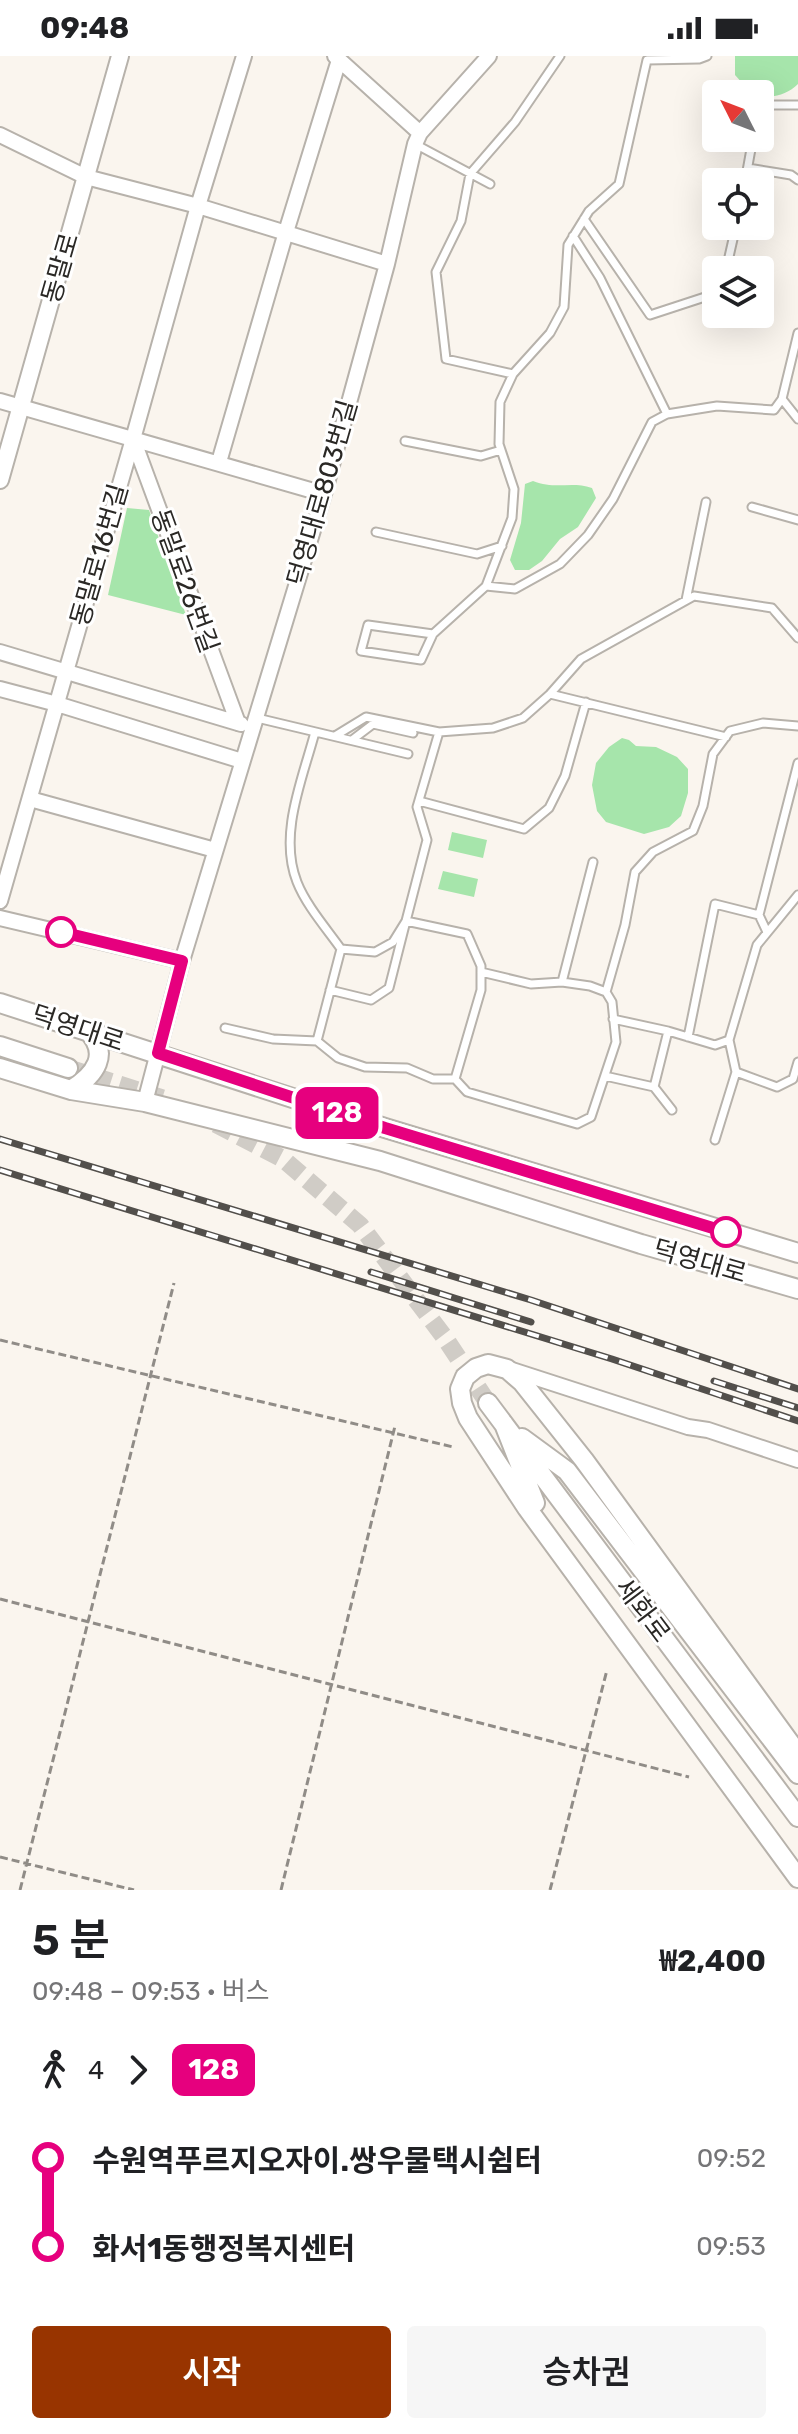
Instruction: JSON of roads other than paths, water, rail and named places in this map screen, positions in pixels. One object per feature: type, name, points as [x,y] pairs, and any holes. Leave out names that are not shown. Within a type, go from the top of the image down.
[{"type":"main road","name":"덕영대로","points":[[0,1003],[385,1128],[798,1253]]},
{"type":"main road","points":[[71,1090],[93,1073],[100,1060],[93,1036],[87,1030]]},
{"type":"main road","name":"덕영대로","points":[[0,1046],[68,1068]]},
{"type":"main road","name":"덕영대로","points":[[0,1068],[71,1090],[145,1102],[380,1161],[641,1244],[798,1289]]},
{"type":"main road","points":[[798,1754],[584,1460],[522,1382],[507,1369],[488,1364],[476,1368],[465,1377],[460,1389],[468,1418],[527,1508],[798,1878]]},
{"type":"main road","name":"세화로","points":[[488,1403],[798,1817]]},
{"type":"main road","points":[[504,1424],[567,1471],[798,1774]]},
{"type":"main road","points":[[504,1424],[531,1498],[798,1861]]},
{"type":"street","name":"동말로","points":[[0,480],[120,56]]},
{"type":"street","points":[[133,439],[198,206],[244,56]]},
{"type":"street","points":[[219,462],[337,58],[418,138],[489,56]]},
{"type":"street","points":[[0,135],[86,177],[198,206],[387,264]]},
{"type":"street","name":"덕영대로803번길","points":[[145,1102],[182,961],[242,761],[248,722],[324,494],[418,138]]},
{"type":"street","points":[[0,401],[324,494]]},
{"type":"street","name":"동말로16번길","points":[[0,901],[133,439]]},
{"type":"street","name":"동말로26번길","points":[[133,439],[248,722]]},
{"type":"street","points":[[0,652],[248,722]]},
{"type":"street","points":[[0,689],[242,761]]},
{"type":"street","points":[[30,799],[215,850]]},
{"type":"street","points":[[0,918],[182,961]]},
{"type":"street","points":[[507,1369],[798,1460]]},
{"type":"lane","points":[[513,374],[446,359],[436,272],[461,221],[470,174],[515,122],[560,56]]},
{"type":"lane","points":[[433,634],[368,625],[361,651],[421,660],[433,634],[486,586],[512,518],[514,489],[499,444],[500,402],[513,374],[550,333],[564,307],[568,245],[589,211],[619,184],[645,58],[699,59],[707,56]]},
{"type":"lane","points":[[774,105],[798,105]]},
{"type":"lane","points":[[418,138],[490,184]]},
{"type":"lane","points":[[748,168],[751,152]]},
{"type":"lane","points":[[774,172],[791,175],[798,180]]},
{"type":"lane","points":[[584,219],[650,315],[702,298]]},
{"type":"lane","points":[[573,236],[600,278],[667,414]]},
{"type":"lane","points":[[600,278],[616,265]]},
{"type":"lane","points":[[486,586],[515,589],[560,564],[588,535],[613,499],[652,422],[667,414],[717,406],[774,410],[782,399],[798,333]]},
{"type":"lane","points":[[782,399],[798,419]]},
{"type":"lane","points":[[405,441],[481,456],[501,450]]},
{"type":"lane","points":[[686,600],[706,502]]},
{"type":"lane","points":[[752,507],[798,520]]},
{"type":"lane","points":[[376,532],[477,554],[502,546]]},
{"type":"lane","points":[[335,736],[366,717],[439,732],[493,728],[523,718],[550,694],[581,659],[694,596],[772,608],[798,636]]},
{"type":"lane","points":[[550,694],[726,737]]},
{"type":"lane","points":[[419,801],[524,829],[549,808],[555,797],[565,776],[586,702]]},
{"type":"lane","points":[[248,722],[315,732],[408,754]]},
{"type":"lane","points":[[606,992],[625,925],[635,872],[653,852],[693,831],[703,806],[713,754],[730,731],[763,723],[798,726]]},
{"type":"lane","points":[[352,740],[373,724],[413,733]]},
{"type":"lane","points":[[315,732],[288,845],[297,882],[341,949],[317,1041]]},
{"type":"lane","points":[[330,990],[371,1000],[389,988],[427,840],[417,807],[439,732]]},
{"type":"lane","points":[[767,932],[759,915],[798,763]]},
{"type":"lane","points":[[562,982],[593,862]]},
{"type":"lane","points":[[715,1140],[736,1072],[729,1040],[757,945],[798,895]]},
{"type":"lane","points":[[688,1037],[715,904],[759,915]]},
{"type":"lane","points":[[341,949],[375,952],[393,942],[406,921]]},
{"type":"lane","points":[[406,921],[467,934],[481,966],[481,990],[455,1079]]},
{"type":"lane","points":[[225,1028],[273,1039],[317,1041],[338,1058],[365,1067],[407,1068],[433,1079],[455,1079],[467,1092],[577,1124],[591,1117],[616,1042],[612,1002],[606,992],[562,982],[531,984],[481,972]]},
{"type":"lane","points":[[613,1019],[715,1045],[729,1040]]},
{"type":"lane","points":[[654,1087],[668,1031]]},
{"type":"lane","points":[[736,1072],[777,1087],[793,1079],[798,1062]]},
{"type":"lane","points":[[605,1076],[654,1087],[672,1110]]},
{"type":"tunnel","points":[[68,1068],[164,1099]]},
{"type":"tunnel","points":[[216,1124],[283,1159],[360,1225],[445,1338],[488,1403]]},
{"type":"railway","points":[[0,1139],[531,1300],[798,1389]]},
{"type":"railway","points":[[0,1170],[612,1359],[798,1421]]},
{"type":"railway","points":[[371,1272],[531,1322]]},
{"type":"railway","points":[[714,1381],[798,1408]]}]
